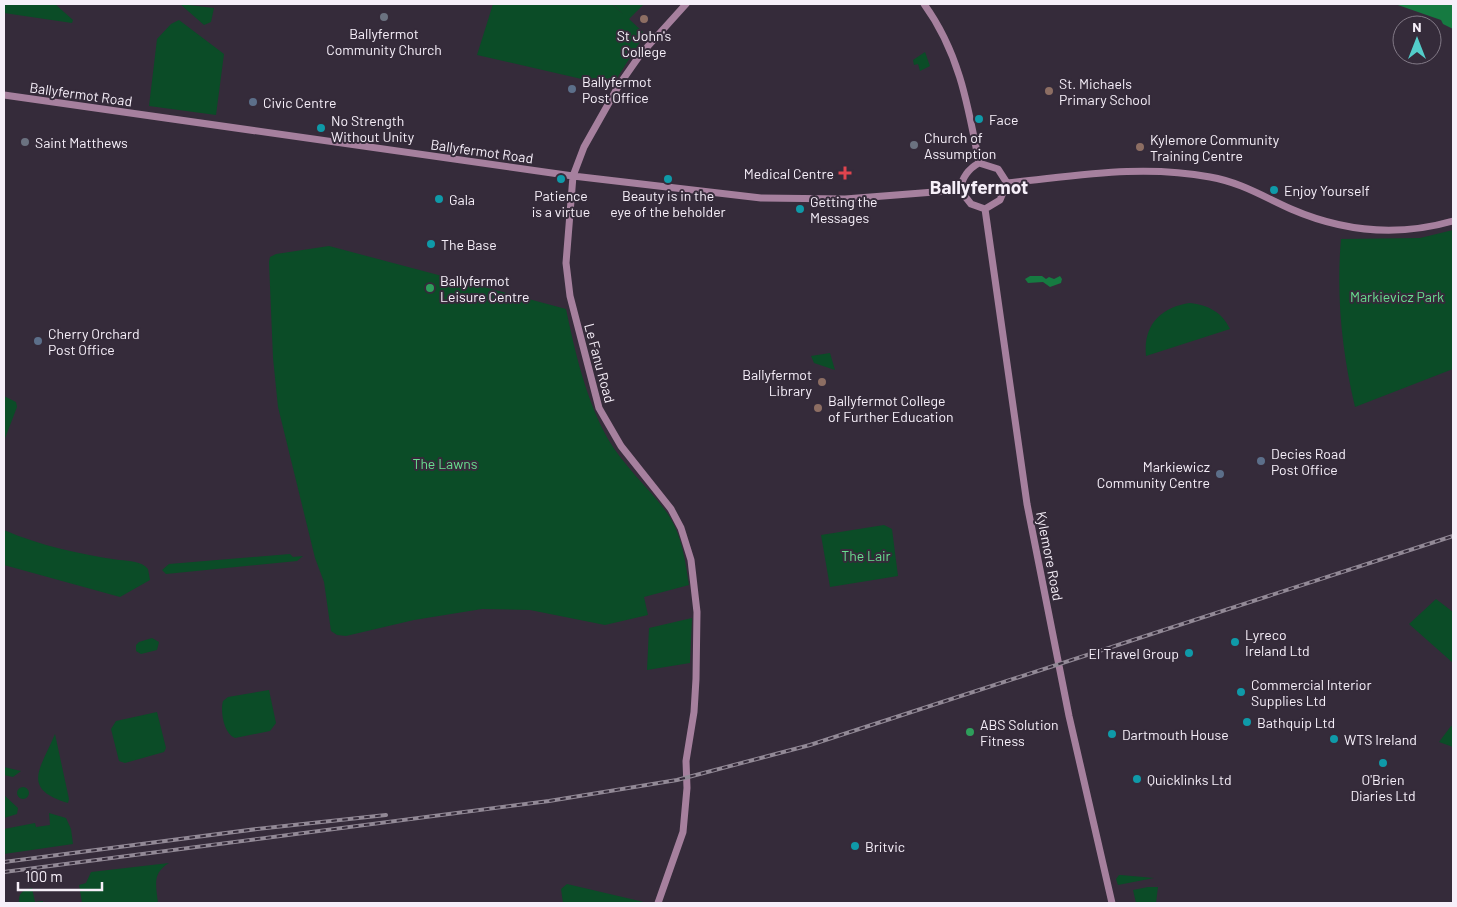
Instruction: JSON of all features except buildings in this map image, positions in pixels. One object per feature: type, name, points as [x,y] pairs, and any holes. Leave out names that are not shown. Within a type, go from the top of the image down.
[{"type":"main road","name":"Le Fanu Road","points":[[658,903],[683,832],[687,788],[686,766],[696,678],[698,612],[694,575],[687,545],[671,508],[607,425],[593,388],[567,281],[566,245],[573,176],[592,129],[619,85],[640,56],[686,4]]},
{"type":"main road","points":[[924,4],[947,40],[959,70],[971,116],[979,163]]},
{"type":"main road","name":"Ballyfermot Road","points":[[4,95],[573,176],[791,200],[886,197],[960,190]]},
{"type":"main road","points":[[979,163],[998,169],[1007,183],[1000,200],[986,208],[971,204],[960,190],[964,176],[970,168],[979,163]]},
{"type":"main road","points":[[1007,183],[1118,171],[1165,170],[1230,182],[1307,216],[1336,225],[1363,230],[1414,230],[1453,221]]},
{"type":"main road","name":"Kylemore Road","points":[[986,208],[1017,445],[1056,653],[1112,903]]},
{"type":"green space","points":[[4,4],[55,4],[73,20],[72,23],[4,13]]},
{"type":"green space","points":[[180,4],[214,8],[211,22],[204,25]]},
{"type":"green space","points":[[493,4],[612,4],[623,14],[613,4],[644,4],[629,19],[645,34],[612,86],[477,55]]},
{"type":"green space","points":[[1395,4],[1453,4],[1453,29],[1443,24],[1442,15],[1427,15]]},
{"type":"green space","points":[[179,20],[224,54],[216,115],[149,106],[157,39],[171,24]]},
{"type":"green space","points":[[925,52],[930,66],[920,71],[918,64],[914,65],[913,60]]},
{"type":"green space","name":"Markievicz Park","points":[[1453,230],[1453,369],[1355,407],[1341,324],[1339,282],[1341,239],[1420,238]]},
{"type":"green space","name":"The Lawns","points":[[329,246],[566,309],[582,376],[600,424],[621,458],[658,501],[675,527],[686,565],[689,585],[644,597],[648,615],[605,625],[530,610],[482,609],[414,620],[346,636],[337,635],[331,631],[324,582],[315,558],[278,407],[273,358],[269,262],[270,257],[276,254]]},
{"type":"green space","points":[[1030,276],[1054,279],[1060,276],[1062,279],[1061,283],[1050,287],[1043,282],[1028,283],[1025,279]]},
{"type":"green space","points":[[1190,303],[1214,310],[1223,318],[1230,329],[1146,356],[1148,335],[1156,319],[1170,309]]},
{"type":"green space","points":[[830,353],[835,370],[814,363],[811,356]]},
{"type":"green space","points":[[4,396],[16,402],[17,407],[4,441]]},
{"type":"green space","name":"The Lair","points":[[884,525],[892,529],[898,576],[830,587],[821,535]]},
{"type":"green space","points":[[4,530],[60,549],[139,563],[148,569],[150,580],[120,597],[4,565]]},
{"type":"green space","points":[[290,554],[293,557],[303,556],[297,561],[166,574],[162,570],[169,564]]},
{"type":"green space","points":[[1436,599],[1453,612],[1453,663],[1409,624]]},
{"type":"green space","points":[[692,618],[690,663],[647,670],[649,628]]},
{"type":"green space","points":[[152,638],[159,642],[157,650],[141,654],[136,651],[136,645],[139,642]]},
{"type":"green space","points":[[269,690],[276,723],[270,731],[235,738],[231,736],[224,722],[223,701],[228,697]]},
{"type":"green space","points":[[157,712],[166,748],[164,752],[125,763],[119,761],[111,729],[116,721]]},
{"type":"green space","points":[[1451,726],[1453,727],[1453,747],[1439,742]]},
{"type":"green space","points":[[55,734],[69,799],[68,803],[53,797],[44,791],[39,784],[40,767]]},
{"type":"green space","points":[[4,767],[21,771],[13,777],[4,775]]},
{"type":"green space","points":[[21,787],[25,787],[29,793],[25,799],[21,799],[17,795],[17,791]]},
{"type":"green space","points":[[4,795],[18,808],[17,814],[4,818]]},
{"type":"green space","points":[[49,813],[66,818],[71,829],[73,844],[4,854],[4,829],[35,823],[36,827],[50,825]]},
{"type":"green space","points":[[169,863],[160,871],[156,880],[158,903],[82,903],[79,885],[86,883],[91,872]]},
{"type":"green space","points":[[1119,875],[1154,878],[1118,885],[1116,879]]},
{"type":"green space","points":[[567,884],[648,903],[563,903],[561,889]]},
{"type":"green space","points":[[1158,887],[1156,903],[1136,903],[1133,890]]},
{"type":"green space","points":[[32,888],[35,902],[43,901],[43,903],[19,903],[19,897],[22,892]]},
{"type":"railway","points":[[4,872],[549,801],[677,780],[810,745],[1453,536]]},
{"type":"railway","points":[[4,862],[257,829],[386,815]]},
{"type":"place","name":"Ballyfermot Community Church","points":[[384,17]]},
{"type":"place","name":"St John's College","points":[[644,19]]},
{"type":"place","name":"Ballyfermot Post Office","points":[[572,89]]},
{"type":"place","name":"St. Michaels Primary School","points":[[1049,91]]},
{"type":"place","name":"Civic Centre","points":[[253,102]]},
{"type":"place","name":"Face","points":[[979,119]]},
{"type":"place","name":"No Strength Without Unity","points":[[321,128]]},
{"type":"place","name":"Saint Matthews","points":[[25,142]]},
{"type":"place","name":"Church of Assumption","points":[[914,145]]},
{"type":"place","name":"Kylemore Community Training Centre","points":[[1140,147]]},
{"type":"place","name":"Medical Centre","points":[[845,173]]},
{"type":"place","name":"Patience is a virtue","points":[[561,179]]},
{"type":"place","name":"Beauty is in the eye of the beholder","points":[[668,179]]},
{"type":"place","name":"Enjoy Yourself","points":[[1274,190]]},
{"type":"place","name":"Gala","points":[[439,199]]},
{"type":"place","name":"Getting the Messages","points":[[800,209]]},
{"type":"place","name":"The Base","points":[[431,244]]},
{"type":"place","name":"Ballyfermot Leisure Centre","points":[[430,288]]},
{"type":"place","name":"Cherry Orchard Post Office","points":[[38,341]]},
{"type":"place","name":"Ballyfermot Library","points":[[822,382]]},
{"type":"place","name":"Ballyfermot College of Further Education","points":[[818,408]]},
{"type":"place","name":"Decies Road Post Office","points":[[1261,461]]},
{"type":"place","name":"Markiewicz Community Centre","points":[[1220,474]]},
{"type":"place","name":"Lyreco Ireland Ltd","points":[[1235,642]]},
{"type":"place","name":"EI Travel Group","points":[[1189,653]]},
{"type":"place","name":"Commercial Interior Supplies Ltd","points":[[1241,692]]},
{"type":"place","name":"Bathquip Ltd","points":[[1247,722]]},
{"type":"place","name":"ABS Solution Fitness","points":[[970,732]]},
{"type":"place","name":"Dartmouth House","points":[[1112,734]]},
{"type":"place","name":"WTS Ireland","points":[[1334,739]]},
{"type":"place","name":"O'Brien Diaries Ltd","points":[[1383,763]]},
{"type":"place","name":"Quicklinks Ltd","points":[[1137,779]]},
{"type":"place","name":"Britvic","points":[[855,846]]},
{"type":"district","name":"Ballyfermot","points":[[979,186]]}]
